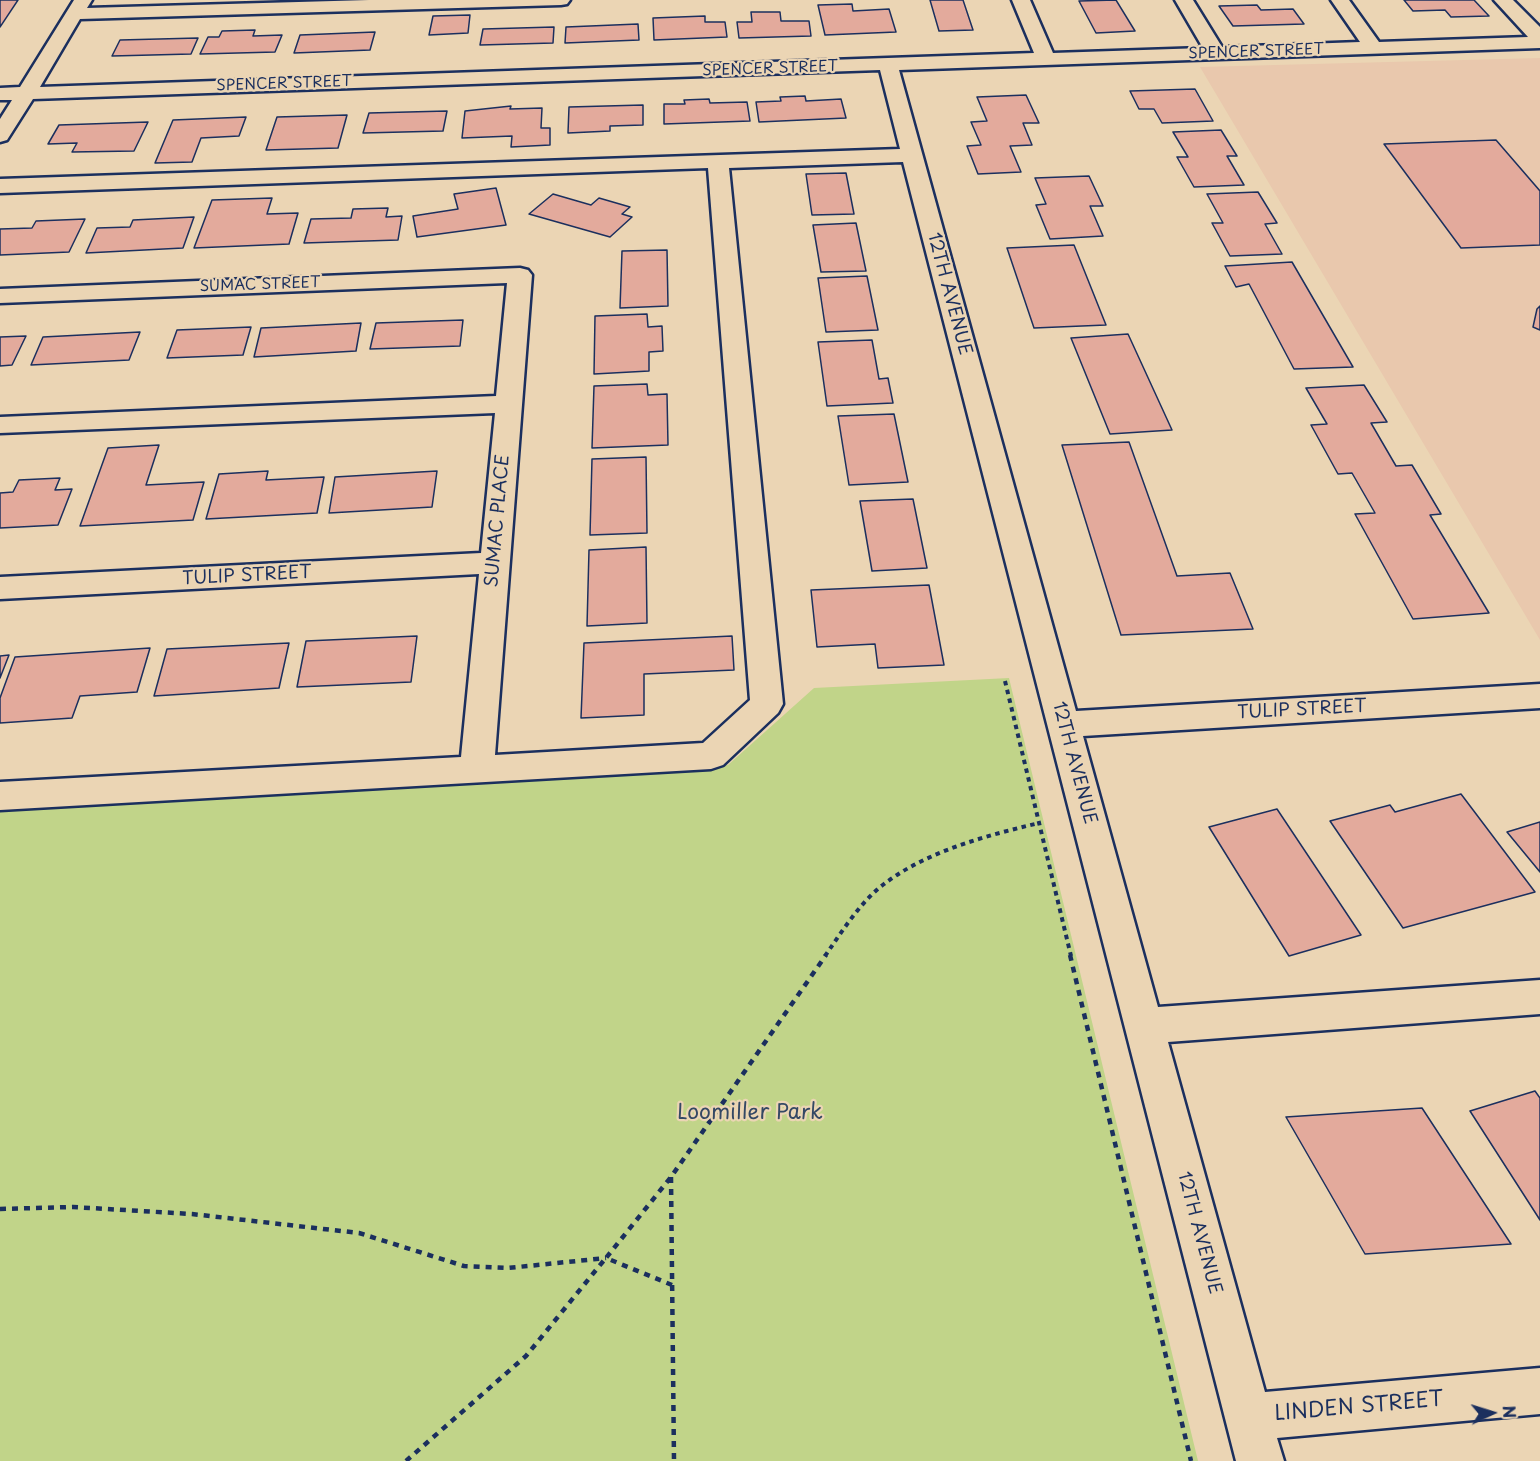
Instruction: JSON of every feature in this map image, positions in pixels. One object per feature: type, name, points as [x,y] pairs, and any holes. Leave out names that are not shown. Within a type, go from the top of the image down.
[{"type":"street","points":[[0,136],[78,7],[561,0]]},
{"type":"street","points":[[1021,0],[1046,59]]},
{"type":"street","points":[[1184,0],[1216,53]]},
{"type":"street","points":[[1340,0],[1374,48]]},
{"type":"street","points":[[1503,0],[1540,40]]},
{"type":"street","name":"SPENCER STREET","points":[[0,94],[1374,48],[1540,40]]},
{"type":"street","name":"12TH AVENUE","points":[[888,65],[1260,1461]]},
{"type":"street","points":[[0,186],[912,155]]},
{"type":"street","points":[[0,796],[711,756],[767,704],[718,161]]},
{"type":"street","name":"SUMAC PLACE","points":[[477,768],[520,275]]},
{"type":"street","name":"SUMAC STREET","points":[[0,296],[520,275]]},
{"type":"street","points":[[0,425],[508,404]]},
{"type":"street","name":"TULIP STREET","points":[[0,588],[494,563]]},
{"type":"street","name":"TULIP STREET","points":[[1063,724],[1540,696]]},
{"type":"street","points":[[1144,1026],[1540,997]]},
{"type":"street","name":"LINDEN STREET","points":[[1249,1418],[1540,1391]]},
{"type":"path","points":[[1005,681],[1191,1461]]},
{"type":"path","points":[[406,1461],[526,1356],[670,1177],[856,912],[879,888],[899,874],[938,856],[1004,831],[1039,823]]},
{"type":"path","points":[[670,1177],[674,1461]]},
{"type":"path","points":[[0,1209],[73,1207],[192,1214],[359,1233],[464,1266],[508,1268],[606,1258],[672,1285]]},
{"type":"shaded area","points":[[1540,58],[1540,640],[1200,67]]},
{"type":"green space","name":"Loomiller Park","points":[[1009,678],[1198,1461],[0,1461],[0,810],[728,765],[814,688]]},
{"type":"building","points":[[0,0],[18,0],[0,27]]},
{"type":"building","points":[[930,0],[963,0],[973,30],[939,31]]},
{"type":"building","points":[[1116,0],[1135,31],[1096,33],[1079,1]]},
{"type":"building","points":[[1404,0],[1474,0],[1489,16],[1451,17],[1445,10],[1413,11]]},
{"type":"building","points":[[852,4],[853,11],[889,9],[896,32],[825,35],[818,5]]},
{"type":"building","points":[[1257,5],[1261,10],[1293,9],[1304,24],[1233,26],[1219,6]]},
{"type":"building","points":[[751,12],[780,12],[781,21],[809,21],[811,36],[739,38],[737,22],[752,22]]},
{"type":"building","points":[[470,15],[468,33],[429,35],[433,16]]},
{"type":"building","points":[[705,16],[705,22],[725,22],[727,37],[654,40],[653,18]]},
{"type":"building","points":[[638,24],[639,40],[565,43],[566,27]]},
{"type":"building","points":[[554,27],[553,43],[480,45],[483,29]]},
{"type":"building","points":[[255,30],[253,36],[282,35],[275,52],[200,54],[208,37],[219,37],[222,31]]},
{"type":"building","points":[[375,32],[370,50],[294,53],[300,35]]},
{"type":"building","points":[[198,38],[191,54],[112,56],[120,40]]},
{"type":"building","points":[[1195,89],[1213,121],[1162,123],[1154,109],[1139,109],[1130,91]]},
{"type":"building","points":[[1026,95],[1039,123],[1023,123],[1032,145],[1010,146],[1021,172],[978,174],[967,146],[981,145],[971,122],[987,121],[977,97]]},
{"type":"building","points":[[805,96],[806,101],[841,99],[846,118],[759,122],[756,102],[781,101],[780,97]]},
{"type":"building","points":[[709,99],[710,103],[747,102],[750,121],[664,124],[664,104],[685,104],[684,100]]},
{"type":"building","points":[[643,105],[643,125],[610,126],[610,131],[568,133],[569,107]]},
{"type":"building","points":[[511,106],[510,109],[542,108],[541,128],[550,128],[550,145],[511,147],[512,136],[462,138],[465,111]]},
{"type":"building","points":[[447,111],[443,131],[363,133],[369,113]]},
{"type":"building","points":[[347,115],[338,148],[266,150],[277,117]]},
{"type":"building","points":[[246,117],[239,136],[201,138],[192,162],[155,163],[173,120]]},
{"type":"building","points":[[148,122],[134,151],[72,152],[77,143],[48,144],[59,125]]},
{"type":"building","points":[[1221,130],[1237,156],[1227,156],[1244,185],[1194,187],[1177,157],[1188,157],[1173,132]]},
{"type":"building","points":[[1496,140],[1540,191],[1540,245],[1461,248],[1384,144]]},
{"type":"building","points":[[846,173],[854,214],[812,215],[806,174]]},
{"type":"building","points":[[1089,176],[1103,206],[1090,206],[1103,236],[1050,239],[1036,205],[1046,204],[1035,178]]},
{"type":"building","points":[[496,188],[506,225],[417,237],[413,216],[458,209],[454,194]]},
{"type":"building","points":[[1258,192],[1277,223],[1265,224],[1282,254],[1230,256],[1212,223],[1223,223],[1207,194]]},
{"type":"building","points":[[553,194],[591,205],[599,198],[630,207],[622,214],[632,217],[610,237],[529,214]]},
{"type":"building","points":[[272,198],[267,214],[298,213],[289,244],[194,248],[212,200]]},
{"type":"building","points":[[388,208],[386,217],[402,216],[398,240],[304,243],[311,219],[351,218],[353,209]]},
{"type":"building","points":[[194,217],[183,248],[86,253],[97,228],[130,227],[133,220]]},
{"type":"building","points":[[85,219],[69,252],[0,255],[0,229],[32,228],[36,221]]},
{"type":"building","points":[[856,223],[866,271],[821,272],[813,225]]},
{"type":"building","points":[[1074,245],[1106,325],[1034,328],[1007,248]]},
{"type":"building","points":[[667,250],[668,306],[620,308],[622,251]]},
{"type":"building","points":[[1292,262],[1353,367],[1294,369],[1249,284],[1236,287],[1225,266]]},
{"type":"building","points":[[867,276],[878,330],[826,332],[818,278]]},
{"type":"building","points":[[1540,306],[1540,330],[1533,327],[1537,309]]},
{"type":"building","points":[[647,314],[648,327],[662,326],[663,351],[649,352],[649,371],[594,374],[595,316]]},
{"type":"building","points":[[463,320],[460,346],[370,349],[376,323]]},
{"type":"building","points":[[361,323],[356,351],[254,357],[261,328]]},
{"type":"building","points":[[251,327],[243,355],[167,358],[177,330]]},
{"type":"building","points":[[140,332],[129,360],[31,365],[43,337]]},
{"type":"building","points":[[1128,334],[1172,430],[1110,434],[1071,338]]},
{"type":"building","points":[[26,336],[12,365],[0,366],[0,337]]},
{"type":"building","points":[[872,340],[879,379],[888,378],[893,403],[827,406],[818,342]]},
{"type":"building","points":[[647,384],[648,395],[667,394],[668,445],[592,448],[594,386]]},
{"type":"building","points":[[1364,385],[1387,422],[1371,423],[1396,466],[1412,465],[1441,514],[1430,515],[1489,613],[1413,619],[1355,514],[1375,513],[1352,473],[1338,474],[1311,425],[1327,424],[1306,388]]},
{"type":"building","points":[[894,414],[908,482],[849,485],[838,416]]},
{"type":"building","points":[[1129,442],[1177,576],[1230,573],[1253,629],[1121,635],[1062,445]]},
{"type":"building","points":[[159,445],[146,485],[204,482],[193,520],[80,526],[108,448]]},
{"type":"building","points":[[646,457],[647,533],[590,535],[592,459]]},
{"type":"building","points":[[268,471],[266,480],[324,477],[317,513],[206,519],[219,474]]},
{"type":"building","points":[[437,471],[432,507],[329,513],[335,477]]},
{"type":"building","points":[[60,478],[55,490],[72,489],[58,525],[0,528],[0,493],[13,492],[19,480]]},
{"type":"building","points":[[913,499],[927,568],[872,571],[860,501]]},
{"type":"building","points":[[646,547],[647,623],[587,626],[589,550]]},
{"type":"building","points":[[929,585],[944,665],[878,668],[875,644],[817,647],[811,590]]},
{"type":"building","points":[[417,636],[411,682],[297,687],[306,641]]},
{"type":"building","points":[[732,636],[734,670],[644,674],[644,715],[581,718],[584,643]]},
{"type":"building","points":[[289,643],[279,688],[154,696],[167,649]]},
{"type":"building","points":[[150,648],[137,692],[80,696],[72,718],[0,723],[0,698],[15,657]]},
{"type":"building","points":[[9,655],[0,678],[0,656]]},
{"type":"building","points":[[1461,794],[1535,892],[1403,928],[1330,821],[1390,805],[1395,812]]},
{"type":"building","points":[[1277,809],[1361,935],[1289,956],[1209,827]]},
{"type":"building","points":[[1540,822],[1540,872],[1507,832]]},
{"type":"building","points":[[1535,1091],[1540,1098],[1540,1220],[1470,1111]]},
{"type":"building","points":[[1422,1108],[1511,1244],[1365,1254],[1286,1117]]}]
